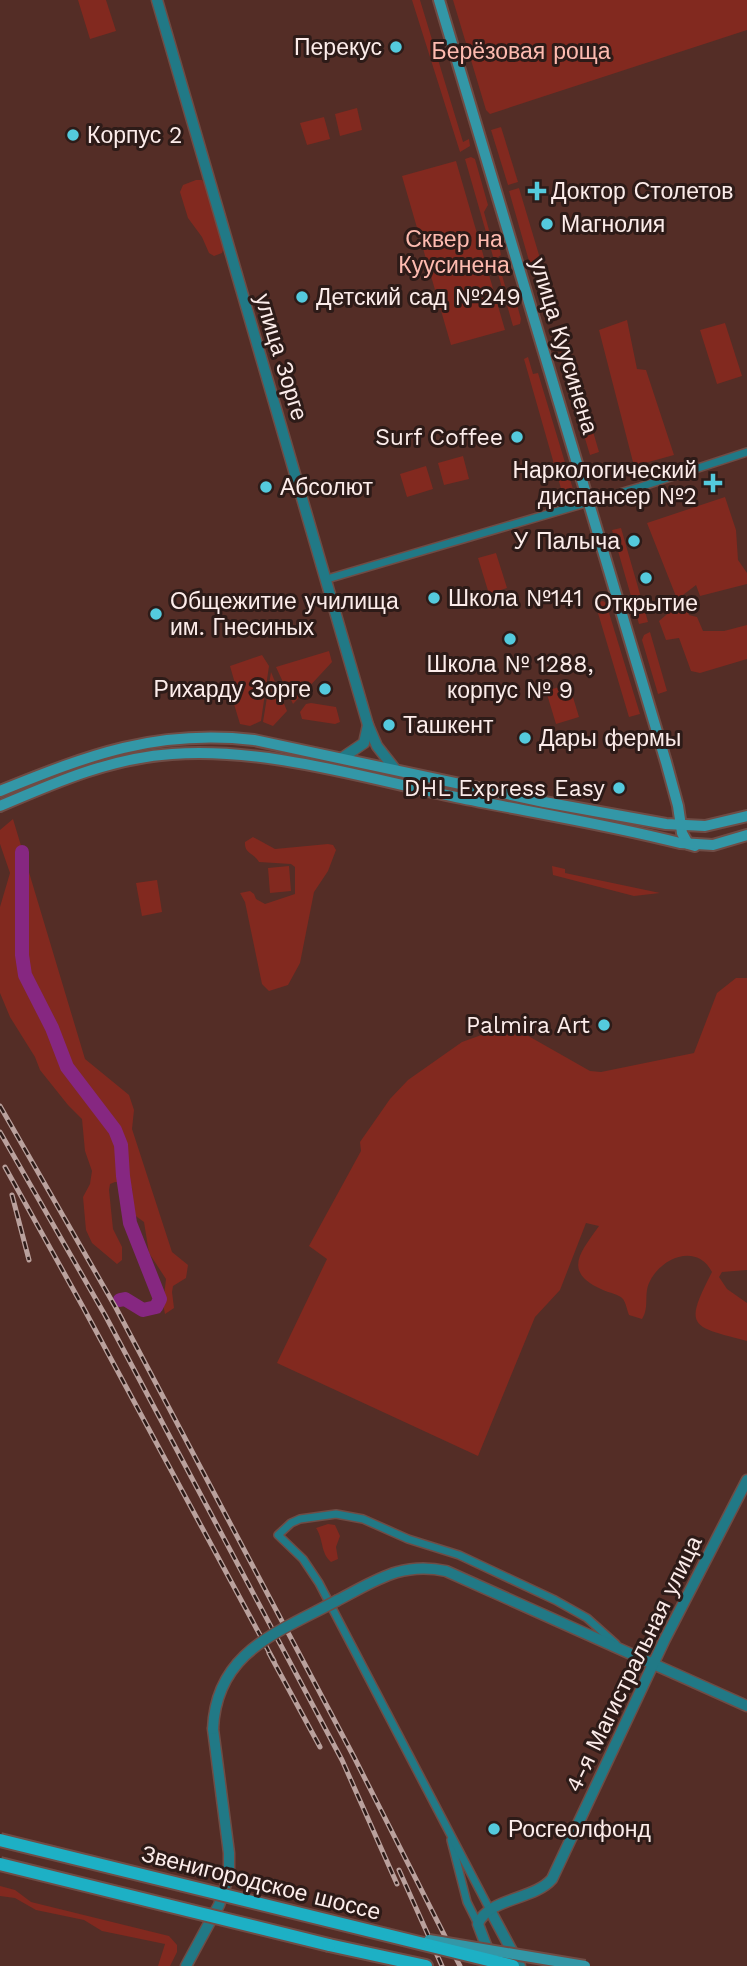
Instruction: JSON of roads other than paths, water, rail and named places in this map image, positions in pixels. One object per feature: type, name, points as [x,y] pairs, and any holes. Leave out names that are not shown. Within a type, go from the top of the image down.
[{"type":"main road","name":"улица Куусинена","points":[[439,0],[675,795],[680,826]]},
{"type":"main road","points":[[0,791],[105,751],[168,739],[238,738],[555,804],[680,826],[714,825],[747,816]]},
{"type":"main road","points":[[0,806],[83,771],[109,764],[173,754],[223,752],[293,762],[695,846],[713,845],[747,835]]},
{"type":"main road","points":[[655,838],[672,838],[680,826]]},
{"type":"main road","points":[[680,826],[686,842],[695,846]]},
{"type":"main road","name":"Звенигородское шоссе","points":[[0,1840],[513,1966]]},
{"type":"main road","name":"Звенигородское шоссе","points":[[0,1864],[329,1945],[426,1966]]},
{"type":"main road","points":[[333,1923],[585,1966]]},
{"type":"main road","points":[[329,1945],[396,1966]]},
{"type":"street","name":"улица Зорге","points":[[158,0],[368,725],[377,746],[395,769]]},
{"type":"street","points":[[327,579],[589,502],[747,452]]},
{"type":"street","points":[[342,758],[364,743],[368,725]]},
{"type":"street","name":"4-я Магистральная улица","points":[[491,1910],[540,1889],[552,1879],[653,1665],[747,1480]]},
{"type":"street","points":[[520,1966],[310,1569],[278,1535],[296,1520],[336,1514],[363,1519],[408,1539],[459,1555],[531,1588],[587,1618],[624,1651]]},
{"type":"street","points":[[186,1966],[219,1905],[229,1875],[229,1853],[213,1730],[219,1691],[237,1661],[256,1645],[398,1571],[434,1568],[446,1571],[747,1706]]},
{"type":"street","points":[[449,1829],[467,1902],[496,1966]]},
{"type":"street","points":[[478,1924],[480,1918],[491,1910]]},
{"type":"waterway","points":[[22,852],[22,955],[25,975],[52,1028],[67,1067],[115,1130],[121,1145],[130,1223],[160,1299],[156,1307],[143,1310],[125,1299],[120,1300]]},
{"type":"railway","points":[[0,1106],[116,1308],[354,1757],[460,1966]]},
{"type":"railway","points":[[0,1132],[105,1315],[342,1760],[397,1884]]},
{"type":"railway","points":[[5,1167],[274,1661]]},
{"type":"railway","points":[[12,1195],[29,1260]]},
{"type":"railway","points":[[269,1653],[320,1747]]},
{"type":"railway","points":[[399,1870],[442,1966]]},
{"type":"place","name":"Перекус","points":[[396,47]]},
{"type":"place","name":"Корпус 2","points":[[73,135]]},
{"type":"place","name":"Доктор Столетов","points":[[537,191]]},
{"type":"place","name":"Магнолия","points":[[547,224]]},
{"type":"place","name":"Детский сад №249","points":[[302,297]]},
{"type":"place","name":"Surf Coffee","points":[[517,437]]},
{"type":"place","name":"Наркологический диспансер №2","points":[[713,483]]},
{"type":"place","name":"Абсолют","points":[[266,487]]},
{"type":"place","name":"У Палыча","points":[[634,541]]},
{"type":"place","name":"Открытие","points":[[646,578]]},
{"type":"place","name":"Школа №141","points":[[434,598]]},
{"type":"place","name":"Общежитие училища им. Гнесиных","points":[[156,614]]},
{"type":"place","name":"Школа № 1288, корпус № 9","points":[[510,639]]},
{"type":"place","name":"Рихарду Зорге","points":[[325,689]]},
{"type":"place","name":"Ташкент","points":[[389,725]]},
{"type":"place","name":"Дары фермы","points":[[525,738]]},
{"type":"place","name":"DHL Express Easy","points":[[619,788]]},
{"type":"place","name":"Palmira Art","points":[[604,1025]]},
{"type":"place","name":"Росгеолфонд","points":[[494,1829]]},
{"type":"park label","name":"Берёзовая роща","points":[[521,51]]},
{"type":"park label","name":"Сквер на Куусинена","points":[[454,252]]}]
